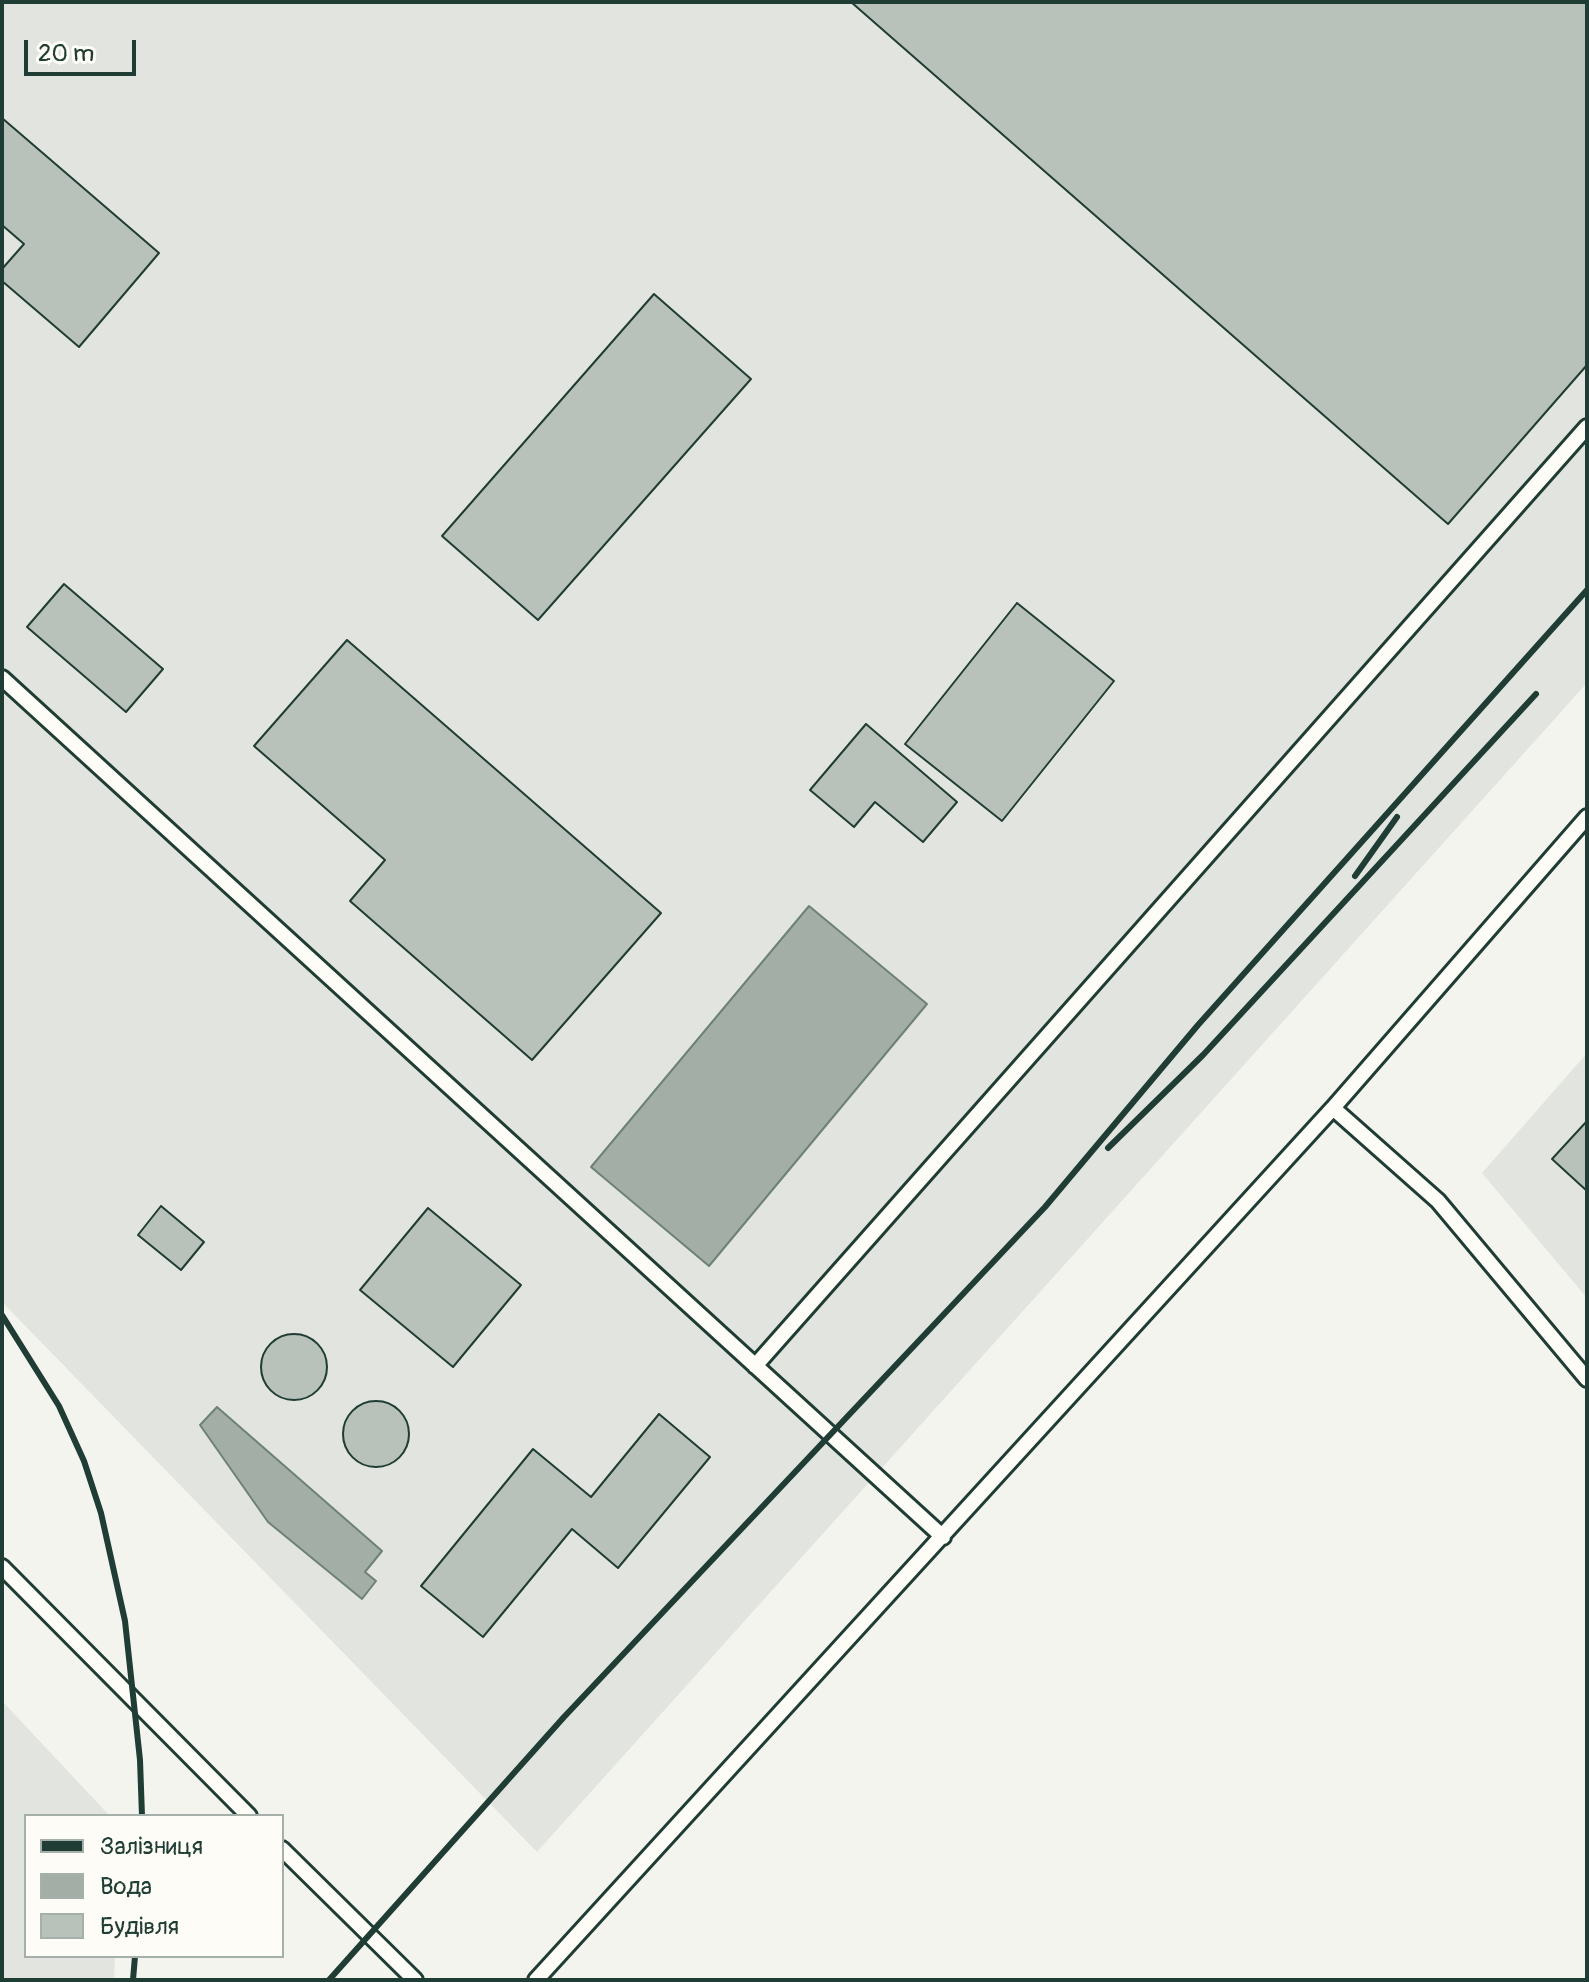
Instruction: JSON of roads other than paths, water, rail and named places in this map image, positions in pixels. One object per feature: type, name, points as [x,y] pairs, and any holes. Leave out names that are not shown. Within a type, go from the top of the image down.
[{"type":"lane","points":[[755,1366],[1587,427]]},
{"type":"lane","points":[[2,678],[943,1537]]},
{"type":"lane","points":[[536,1980],[1333,1108],[1587,817]]},
{"type":"lane","points":[[1333,1108],[1438,1201],[1587,1379]]},
{"type":"lane","points":[[2,1567],[247,1814]]},
{"type":"lane","points":[[284,1851],[415,1980]]},
{"type":"water","points":[[809,906],[927,1004],[709,1266],[591,1167]]},
{"type":"water","points":[[217,1407],[382,1551],[365,1572],[376,1581],[362,1599],[268,1522],[200,1425]]},
{"type":"railway","points":[[329,1980],[564,1717],[1045,1207],[1198,1025],[1587,590]]},
{"type":"railway","points":[[1108,1148],[1203,1055],[1536,694]]},
{"type":"railway","points":[[1355,876],[1397,817]]},
{"type":"railway","points":[[2,1315],[59,1406],[84,1461],[101,1513],[125,1621],[140,1760],[142,1814]]},
{"type":"railway","points":[[133,1980],[135,1958]]}]
